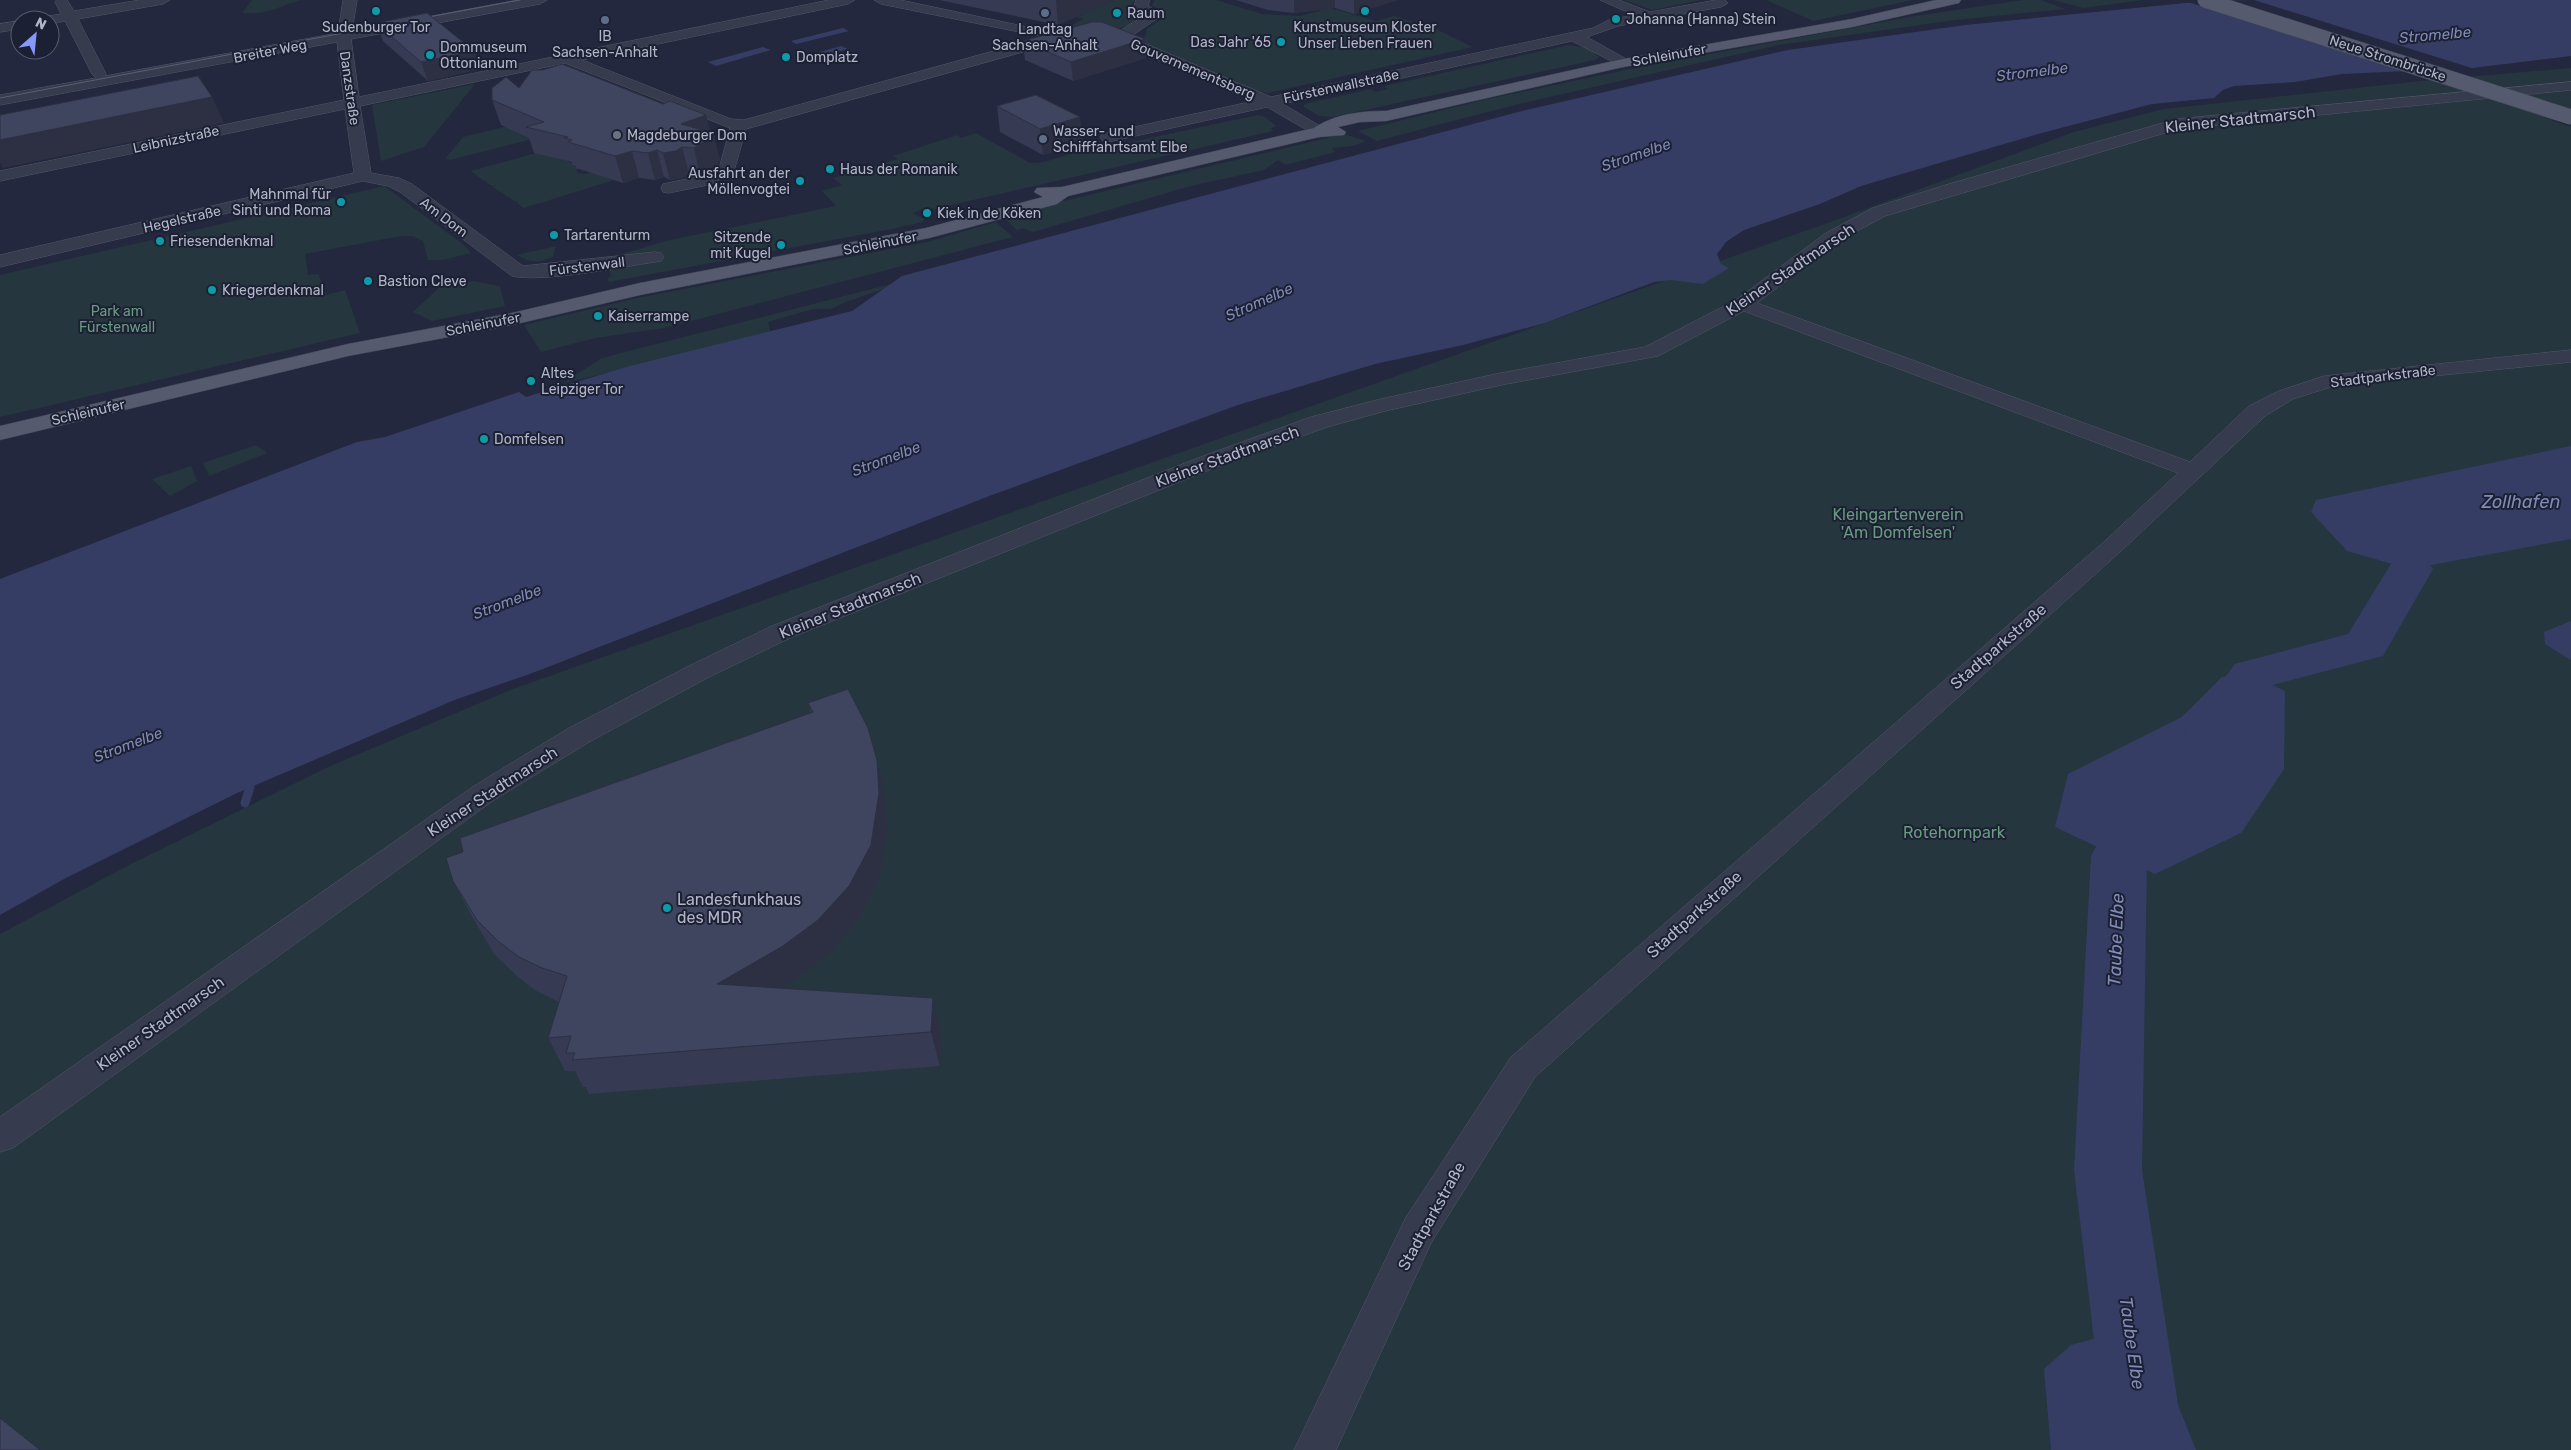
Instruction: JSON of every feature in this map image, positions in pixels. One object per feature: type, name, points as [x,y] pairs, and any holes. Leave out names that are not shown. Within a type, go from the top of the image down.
[{"type":"main road","name":"Schleinufer","points":[[0,433],[365,347],[512,319],[640,289],[913,236],[968,221],[979,211],[1040,192],[1062,192],[1319,132],[1339,132],[1381,121],[1386,116],[1623,63],[1856,22],[1954,0]]},
{"type":"main road","name":"Neue Strombrücke","points":[[2205,0],[2571,116]]},
{"type":"main road","name":"Neue Strombrücke","points":[[2232,0],[2571,108]]},
{"type":"street","points":[[61,0],[99,74]]},
{"type":"street","points":[[60,18],[163,0]]},
{"type":"street","name":"Danzstraße","points":[[350,0],[344,31],[351,103],[363,176]]},
{"type":"street","name":"Breiter Weg","points":[[0,100],[344,31],[484,0]]},
{"type":"street","name":"Breiter Weg","points":[[0,92],[344,31],[540,0]]},
{"type":"street","points":[[351,103],[848,0]]},
{"type":"street","points":[[881,0],[1037,33],[1067,35],[1124,34],[1151,18],[1151,15],[1141,6],[1144,0]]},
{"type":"street","points":[[1607,0],[1650,17]]},
{"type":"street","name":"Fürstenwallstraße","points":[[1108,136],[1597,31],[1614,23],[1720,3]]},
{"type":"street","name":"Gouvernementsberg","points":[[1124,34],[1123,38],[1128,42],[1270,102],[1319,132]]},
{"type":"street","points":[[565,58],[728,123],[739,125],[770,119],[1067,35]]},
{"type":"street","points":[[1574,36],[1623,63]]},
{"type":"street","name":"Kleiner Stadtmarsch","points":[[0,1137],[484,793],[579,735],[740,651],[845,606],[1206,463],[1319,422],[1381,405],[1501,379],[1651,352],[1743,304],[1832,238],[1879,212],[2160,128],[2570,86]]},
{"type":"street","name":"Leibnizstraße","points":[[0,176],[351,103]]},
{"type":"street","points":[[669,188],[706,180],[728,167],[739,125]]},
{"type":"street","name":"Hegelstraße","points":[[0,261],[363,176]]},
{"type":"street","name":"Am Dom","points":[[363,176],[392,182],[406,188],[519,272]]},
{"type":"street","name":"Fürstenwall","points":[[519,272],[555,270],[655,257]]},
{"type":"street","points":[[1743,304],[2192,470]]},
{"type":"street","name":"Stadtparkstraße","points":[[1315,1450],[1418,1231],[1522,1067],[2112,546],[2257,411],[2286,395],[2331,380],[2571,356]]},
{"type":"green space","points":[[252,0],[301,0],[265,12],[242,13]]},
{"type":"green space","points":[[1114,0],[1135,0],[1132,4],[1143,17],[1126,26],[1117,28],[1089,29],[1070,26],[1083,19],[1077,17]]},
{"type":"green space","points":[[1155,0],[1216,0],[1262,14],[1300,16],[1330,8],[1376,21],[1394,16],[1434,28],[1473,47],[1268,93],[1258,91],[1143,42],[1147,29],[1163,18],[1162,13],[1152,5]]},
{"type":"green space","points":[[1624,0],[1701,0],[1653,10]]},
{"type":"green space","points":[[1766,0],[1913,0],[1813,21]]},
{"type":"green space","points":[[2023,0],[2041,0],[2065,9],[1955,20],[1779,45],[1518,104],[1377,141],[1358,131],[1488,99],[1635,68],[1915,16]]},
{"type":"green space","points":[[2054,0],[2144,0],[2083,8]]},
{"type":"green space","points":[[1569,45],[1588,48],[1599,57],[1595,60],[1333,117],[1319,116],[1304,107],[1308,103],[1371,89],[1376,92],[1388,89],[1384,86]]},
{"type":"green space","name":"Rotehornpark","points":[[2571,68],[2571,117],[2550,120],[2571,127],[2571,1450],[0,1450],[0,934],[127,866],[328,767],[513,689],[1836,220],[2074,132],[2164,109],[2430,80]]},
{"type":"green space","points":[[475,84],[424,147],[381,161],[372,105]]},
{"type":"green space","points":[[1258,115],[1265,117],[1276,126],[1271,128],[1273,131],[947,206],[949,209],[922,209],[913,213],[924,219],[923,222],[609,282],[607,278],[611,277],[608,267],[609,258],[665,241],[836,206],[822,191],[842,185],[833,178],[898,159],[893,156],[957,135],[961,138],[976,133],[1030,163],[1044,162],[1093,147],[1098,149]]},
{"type":"green space","points":[[512,125],[540,137],[450,160],[446,158],[463,137]]},
{"type":"green space","points":[[1344,134],[1366,141],[1353,146],[1332,148],[1335,152],[1286,165],[1278,160],[1264,170],[1191,186],[1033,232],[1022,228],[1017,230],[1004,218],[1042,206]]},
{"type":"green space","points":[[543,151],[582,167],[576,170],[578,173],[593,172],[614,180],[524,208],[517,203],[519,201],[516,202],[509,197],[511,196],[508,197],[501,192],[503,191],[500,192],[493,187],[496,185],[492,186],[485,181],[488,180],[484,181],[471,171]]},
{"type":"green space","name":"Park am Fürstenwall","points":[[384,186],[463,244],[471,253],[443,260],[428,260],[423,241],[412,236],[401,236],[305,254],[308,275],[318,274],[326,295],[345,290],[360,333],[0,417],[0,275]]},
{"type":"green space","points":[[996,222],[1013,237],[664,328],[595,338],[541,352],[524,325],[637,298],[927,242]]},
{"type":"green space","points":[[556,246],[553,257],[543,260],[530,261],[517,255]]},
{"type":"green space","points":[[915,278],[831,309],[813,309],[768,322],[770,331],[764,337],[563,383],[602,358]]},
{"type":"green space","points":[[473,281],[500,286],[505,306],[432,321],[413,312],[440,287]]},
{"type":"green space","points":[[256,445],[267,453],[209,476],[203,463]]},
{"type":"green space","points":[[191,466],[197,481],[170,496],[152,479]]},
{"type":"water","name":"Stromelbe","points":[[2216,0],[2571,0],[2571,56],[2472,68],[2342,74],[2295,82],[2234,86],[2223,90],[2214,98],[2152,104],[2038,134],[1861,186],[1820,204],[1744,230],[1726,242],[1717,254],[1721,264],[1729,268],[1703,284],[1671,280],[1654,282],[1545,323],[1463,345],[1375,364],[1238,405],[992,495],[527,675],[457,699],[237,793],[64,879],[0,915],[0,579],[357,442],[385,437],[519,392],[526,397],[630,366],[852,311],[902,276],[1522,111],[1788,50],[1965,25]]},
{"type":"water","points":[[843,28],[849,31],[796,44],[791,41]]},
{"type":"water","points":[[841,46],[848,49],[801,62],[794,59]]},
{"type":"water","points":[[763,47],[771,50],[716,66],[708,62]]},
{"type":"water","name":"Zollhafen","points":[[2571,446],[2571,539],[2410,569],[2347,551],[2311,512],[2316,500]]},
{"type":"water","points":[[2571,621],[2571,660],[2545,644],[2544,632]]},
{"type":"water","points":[[2252,675],[2285,691],[2284,769],[2241,833],[2155,874],[2055,827],[2068,774],[2182,717],[2222,677]]},
{"type":"water","points":[[2112,1334],[2160,1360],[2196,1450],[2051,1450],[2044,1369],[2071,1345]]},
{"type":"pier","points":[[2254,0],[2478,70],[2415,75],[2185,1]]},
{"type":"building","points":[[427,13],[474,51],[421,62],[376,23]]},
{"type":"building","points":[[1092,22],[1102,22],[1145,39],[1071,62],[1023,41]]},
{"type":"building","points":[[562,64],[663,104],[670,101],[706,115],[681,124],[713,133],[712,137],[694,148],[682,147],[676,151],[663,153],[657,150],[648,153],[632,151],[615,156],[568,142],[572,140],[564,138],[568,137],[526,127],[544,122],[492,100],[492,88],[506,77],[519,88],[532,70],[543,70]]},
{"type":"building","points":[[198,76],[212,97],[0,140],[0,115]]},
{"type":"building","points":[[1036,95],[1080,117],[1040,129],[997,106]]},
{"type":"building","name":"Landesfunkhaus des MDR","points":[[848,689],[868,728],[877,760],[879,793],[871,845],[849,886],[818,920],[783,946],[717,984],[933,998],[931,1032],[572,1060],[575,1053],[566,1053],[571,1036],[548,1038],[567,976],[542,968],[519,957],[499,942],[477,920],[453,881],[446,858],[463,852],[460,838],[813,712],[808,703]]},
{"type":"building","points":[[0,1418],[40,1450],[0,1450]]},
{"type":"waterway","name":"Taube Elbe","points":[[2210,732],[2252,675],[2366,645],[2410,569]]},
{"type":"waterway","points":[[245,803],[250,787]]},
{"type":"waterway","name":"Taube Elbe","points":[[2146,1450],[2108,1170],[2119,856],[2161,800]]},
{"type":"tram line","points":[[418,19],[520,0]]},
{"type":"tram line","points":[[2215,0],[2571,113]]},
{"type":"tram line","points":[[0,98],[391,24]]},
{"type":"place","name":"Sudenburger Tor","points":[[376,11]]},
{"type":"place","name":"Kunstmuseum Kloster Unser Lieben Frauen","points":[[1365,11]]},
{"type":"place","name":"Landtag Sachsen-Anhalt","points":[[1045,13]]},
{"type":"place","name":"Raum","points":[[1117,13]]},
{"type":"place","name":"Johanna (Hanna) Stein","points":[[1616,19]]},
{"type":"place","name":"IB Sachsen-Anhalt","points":[[605,20]]},
{"type":"place","name":"Das Jahr '65","points":[[1281,42]]},
{"type":"place","name":"Dommuseum Ottonianum","points":[[430,55]]},
{"type":"place","name":"Domplatz","points":[[786,57]]},
{"type":"place","name":"Magdeburger Dom","points":[[617,135]]},
{"type":"place","name":"Wasser- und Schifffahrtsamt Elbe","points":[[1043,139]]},
{"type":"place","name":"Haus der Romanik","points":[[830,169]]},
{"type":"place","name":"Ausfahrt an der Möllenvogtei","points":[[800,181]]},
{"type":"place","name":"Mahnmal für Sinti und Roma","points":[[341,202]]},
{"type":"place","name":"Kiek in de Köken","points":[[927,213]]},
{"type":"place","name":"Tartarenturm","points":[[554,235]]},
{"type":"place","name":"Friesendenkmal","points":[[160,241]]},
{"type":"place","name":"Sitzende mit Kugel","points":[[781,245]]},
{"type":"place","name":"Bastion Cleve","points":[[368,281]]},
{"type":"place","name":"Kriegerdenkmal","points":[[212,290]]},
{"type":"place","name":"Kaiserrampe","points":[[598,316]]},
{"type":"place","name":"Altes Leipziger Tor","points":[[531,381]]},
{"type":"place","name":"Domfelsen","points":[[484,439]]},
{"type":"place","name":"Landesfunkhaus des MDR","points":[[667,908]]},
{"type":"park label","name":"Kleingartenverein 'Am Domfelsen'","points":[[1898,523]]}]
